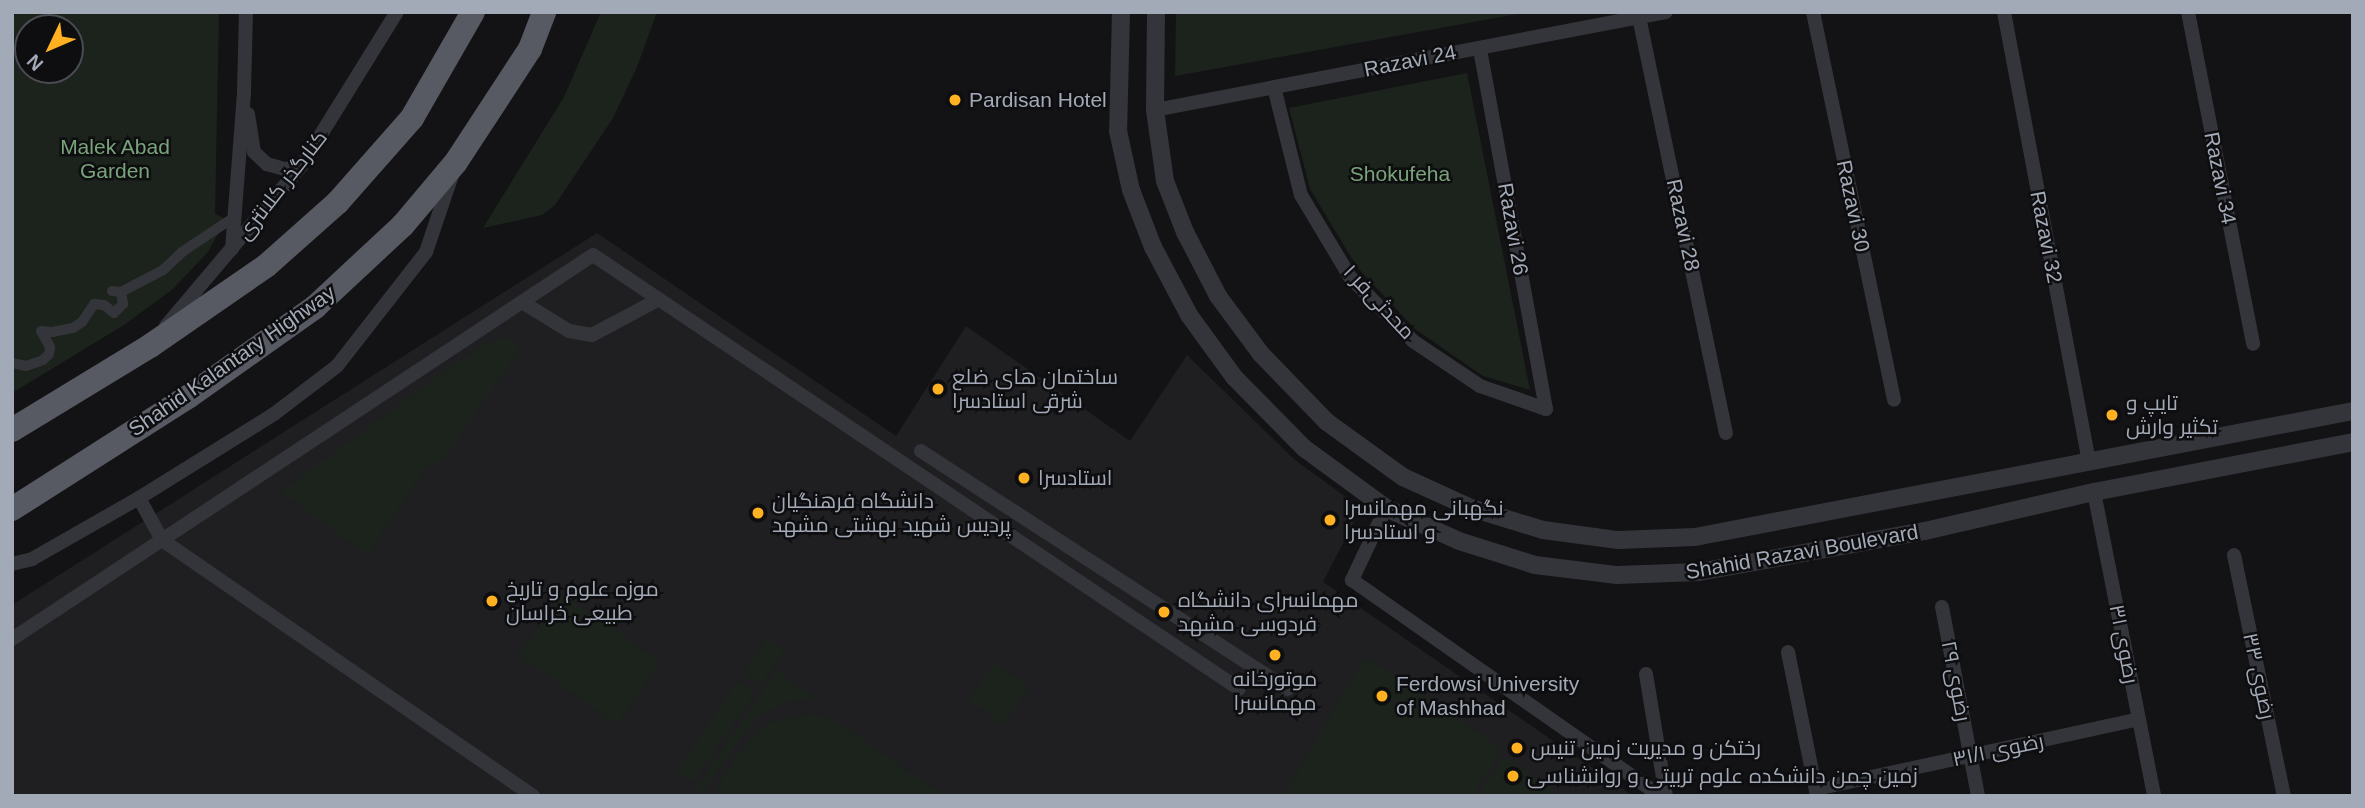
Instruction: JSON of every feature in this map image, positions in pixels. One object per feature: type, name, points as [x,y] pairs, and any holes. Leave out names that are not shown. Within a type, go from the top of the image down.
[{"type":"highway","points":[[12,430],[150,346],[266,266],[338,202],[412,118],[473,12]]},
{"type":"highway","name":"Shahid Kalantary Highway","points":[[12,509],[188,397],[315,307],[403,225],[457,162],[530,50],[544,12]]},
{"type":"street","points":[[232,248],[244,92],[246,12]]},
{"type":"street","name":"کنارگذر کلانتری","points":[[150,346],[302,165],[397,12]]},
{"type":"street","name":"Shahid Razavi Boulevard","points":[[1121,12],[1118,131],[1131,191],[1153,247],[1189,315],[1234,377],[1304,449],[1386,508],[1459,541],[1535,565],[1617,575],[1699,572],[1925,531],[2094,492],[2353,442]]},
{"type":"street","name":"Shahid Razavi Boulevard","points":[[1156,12],[1155,110],[1165,181],[1185,232],[1219,296],[1261,354],[1327,422],[1403,477],[1471,508],[1543,530],[1568,534],[1618,540],[1695,537],[2353,411]]},
{"type":"street","name":"Razavi 24","points":[[1155,110],[1666,12]]},
{"type":"street","name":"Razavi 30","points":[[1813,12],[1894,400]]},
{"type":"street","name":"Razavi 32","points":[[2004,12],[2089,462]]},
{"type":"street","name":"Razavi 34","points":[[2188,12],[2253,344]]},
{"type":"street","name":"Razavi 28","points":[[1639,17],[1726,433]]},
{"type":"street","name":"Razavi 26","points":[[1480,48],[1546,409]]},
{"type":"street","name":"محدثی‌فر ۱","points":[[1274,87],[1301,195],[1350,277],[1413,341],[1468,379],[1480,386],[1546,409]]},
{"type":"street","points":[[244,92],[254,152],[267,164],[285,169],[302,165]]},
{"type":"street","points":[[12,564],[32,559],[139,498],[274,414],[337,366],[363,337],[426,252],[457,162]]},
{"type":"street","points":[[12,363],[26,366],[43,360],[49,354],[50,347],[41,331],[73,328],[82,321],[94,303],[104,305],[114,313],[123,304],[116,292],[163,270],[182,252],[233,218]]},
{"type":"street","points":[[12,639],[593,255],[1239,689]]},
{"type":"street","points":[[522,302],[569,331],[592,335],[659,299]]},
{"type":"street","points":[[921,452],[1287,689]]},
{"type":"street","points":[[2089,462],[2094,492]]},
{"type":"street","name":"رضوی ۳۱","points":[[2094,492],[2154,796]]},
{"type":"street","points":[[139,498],[163,540],[533,796]]},
{"type":"street","points":[[1386,508],[1352,580],[1663,796]]},
{"type":"street","name":"رضوی ۳۳","points":[[2234,555],[2284,796]]},
{"type":"street","name":"رضوی ۲۹","points":[[1942,607],[1978,796]]},
{"type":"street","points":[[1788,652],[1817,792]]},
{"type":"street","points":[[1646,674],[1663,796]]},
{"type":"street","name":"رضوی ۳۱/۱","points":[[1817,792],[2139,719]]},
{"type":"shaded area","name":"دانشگاه فرهنگیان پردیس شهید بهشتی مشهد","points":[[597,233],[896,436],[966,326],[1130,441],[1187,355],[1295,460],[1361,508],[1323,582],[1633,796],[12,796],[12,605]]},
{"type":"green space","name":"Malek Abad Garden","points":[[12,12],[219,12],[215,214],[226,219],[208,252],[173,289],[124,325],[12,393]]},
{"type":"green space","points":[[601,12],[657,12],[637,67],[613,118],[555,205],[542,215],[483,228],[564,97]]},
{"type":"green space","points":[[1176,12],[1529,12],[1175,76]]},
{"type":"green space","name":"Shokufeha","points":[[1467,73],[1530,390],[1483,376],[1415,329],[1357,267],[1310,189],[1289,108]]},
{"type":"green space","points":[[505,336],[521,347],[444,460],[424,469],[367,554],[280,492],[479,347]]},
{"type":"green space","points":[[561,593],[660,662],[617,724],[518,655]]},
{"type":"green space","points":[[767,639],[784,651],[761,684],[744,672]]},
{"type":"green space","points":[[1365,656],[1503,750],[1472,796],[1284,796]]},
{"type":"green space","points":[[994,663],[1030,687],[1004,725],[968,700]]},
{"type":"green space","points":[[777,670],[816,698],[787,702],[757,716],[699,796],[691,796]]},
{"type":"green space","points":[[738,681],[755,693],[693,782],[676,771]]},
{"type":"green space","points":[[811,714],[832,719],[945,796],[713,796],[731,764],[756,733],[771,722]]},
{"type":"green space","name":"زمین چمن دانشکده علوم تربیتی و روانشناسی","points":[[1504,756],[1565,796],[1477,796]]},
{"type":"place","name":"Pardisan Hotel","points":[[955,100]]},
{"type":"place","name":"ساختمان های ضلع شرقی استادسرا","points":[[938,389]]},
{"type":"place","name":"تایپ و تکثیر وارش","points":[[2112,415]]},
{"type":"place","name":"استادسرا","points":[[1024,478]]},
{"type":"place","name":"دانشگاه فرهنگیان پردیس شهید بهشتی مشهد","points":[[758,513]]},
{"type":"place","name":"نگهبانی مهمانسرا و استادسرا","points":[[1330,520]]},
{"type":"place","name":"موزه علوم و تاریخ طبیعی خراسان","points":[[492,601]]},
{"type":"place","name":"مهمانسرای دانشگاه فردوسی مشهد","points":[[1164,612]]},
{"type":"place","name":"موتورخانه مهمانسرا","points":[[1275,655]]},
{"type":"place","name":"Ferdowsi University of Mashhad","points":[[1382,696]]},
{"type":"place","name":"رختکن و مدیریت زمین تنیس","points":[[1517,748]]},
{"type":"place","name":"زمین چمن دانشکده علوم تربیتی و روانشناسی","points":[[1513,776]]}]
